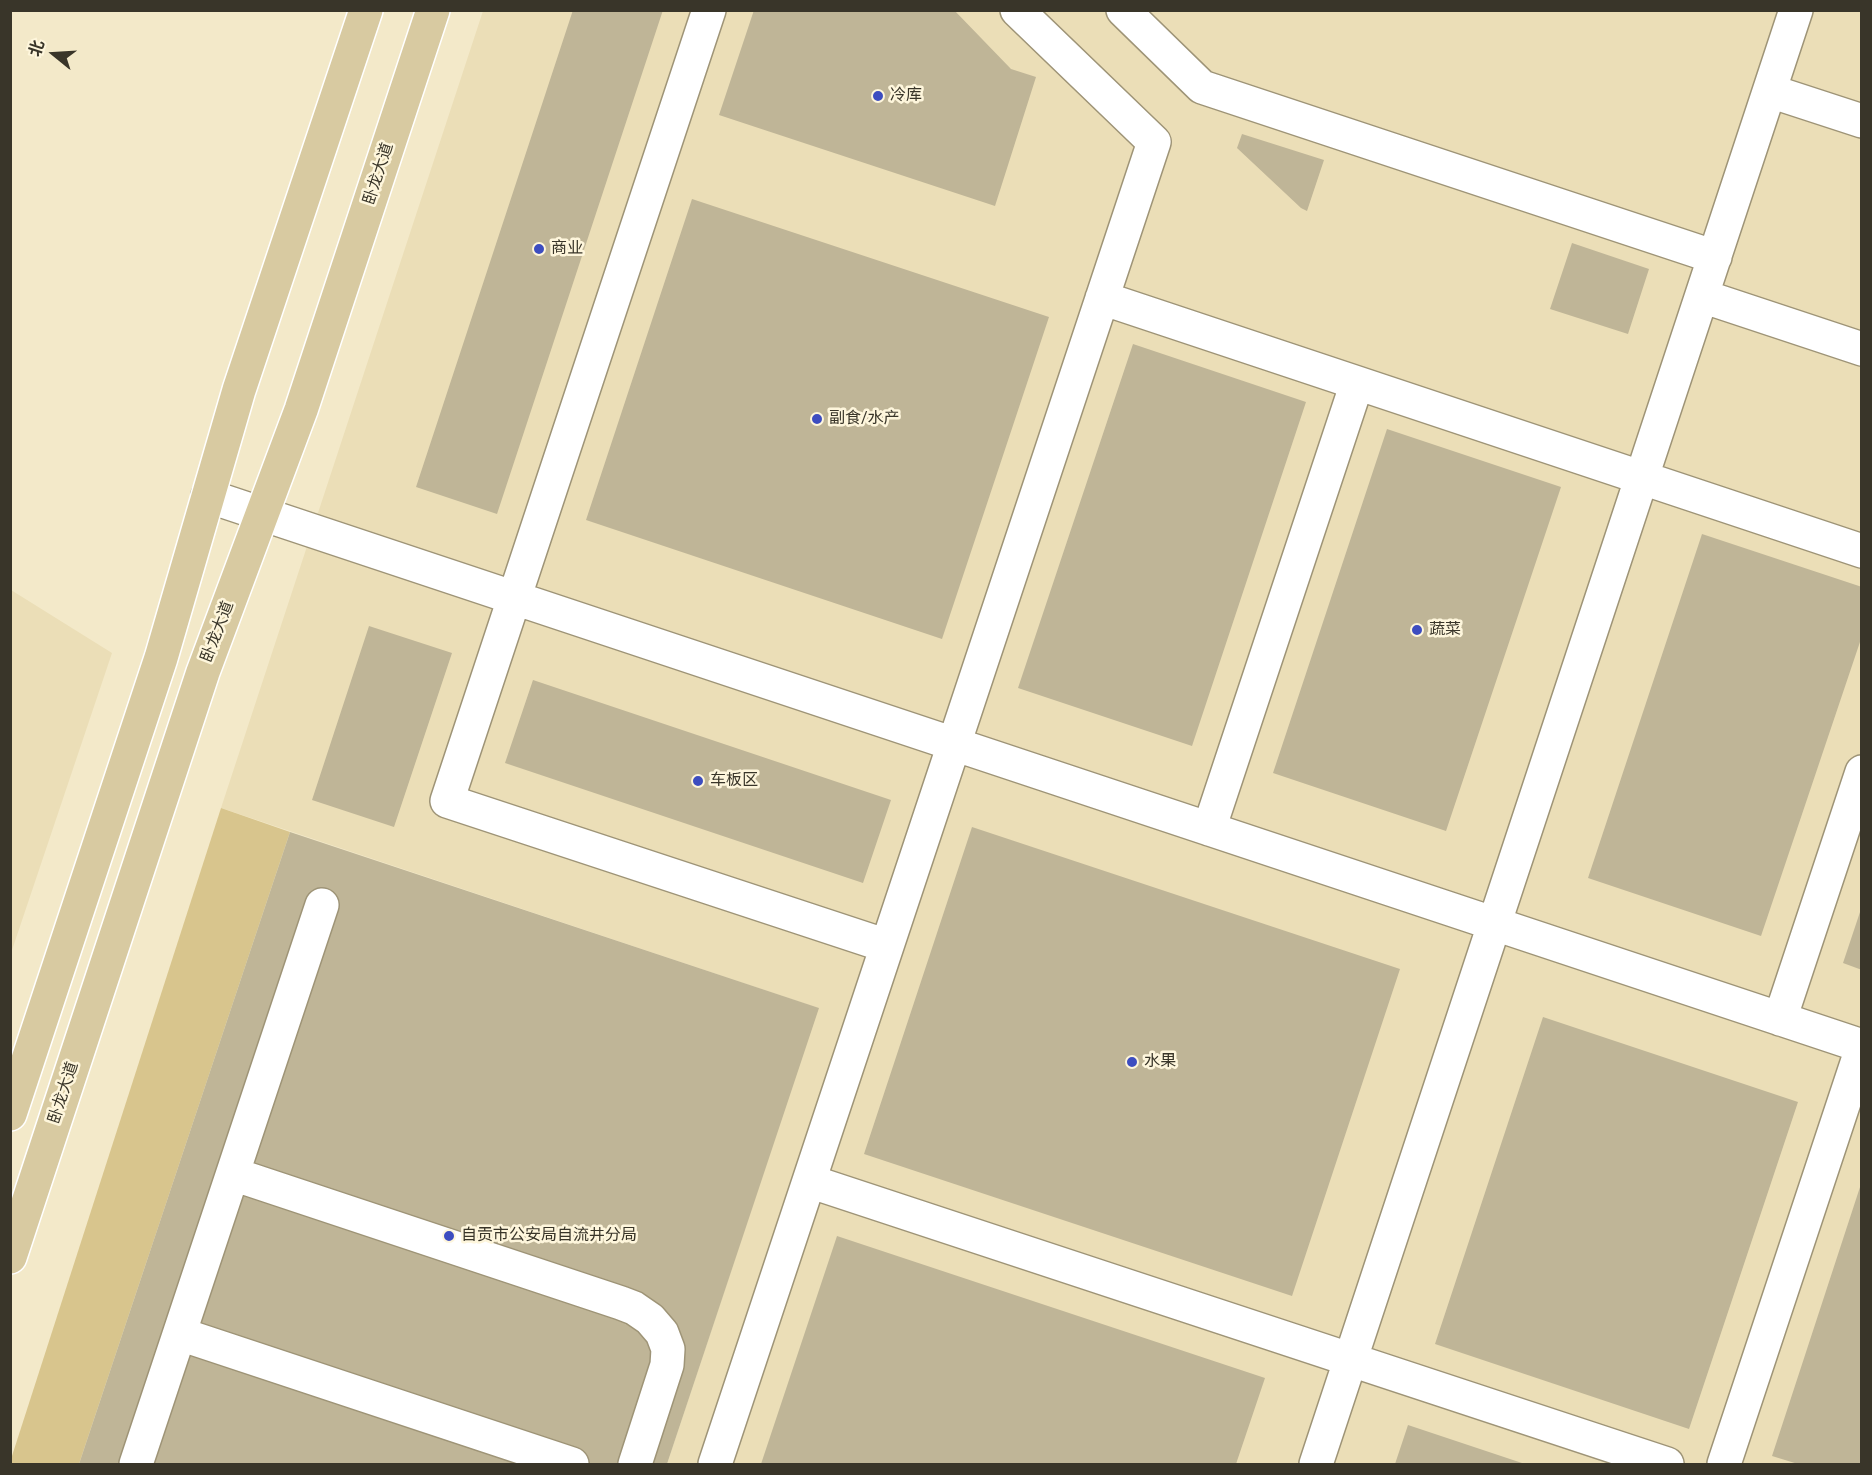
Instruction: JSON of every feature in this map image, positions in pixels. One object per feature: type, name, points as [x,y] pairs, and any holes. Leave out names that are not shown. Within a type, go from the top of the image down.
[{"type":"main road","points":[[10,1114],[161,658],[238,390],[366,10]]},
{"type":"main road","name":"卧龙大道","points":[[10,1257],[203,672],[301,410],[433,10]]},
{"type":"lane","points":[[709,10],[447,801],[887,946]]},
{"type":"lane","points":[[715,1464],[1154,142],[1017,10]]},
{"type":"lane","points":[[1123,10],[1202,87],[1715,257]]},
{"type":"lane","points":[[1316,1464],[1796,10]]},
{"type":"lane","points":[[1770,91],[1862,121]]},
{"type":"lane","points":[[1702,296],[1862,350]]},
{"type":"lane","points":[[1102,298],[1862,551]]},
{"type":"lane","points":[[1209,829],[1357,383]]},
{"type":"lane","points":[[208,496],[1862,1047],[1724,1464]]},
{"type":"lane","points":[[1780,1019],[1862,772]]},
{"type":"lane","points":[[136,1464],[322,904]]},
{"type":"lane","points":[[233,1174],[621,1303],[634,1308],[650,1319],[662,1333],[668,1349],[668,1365],[635,1464]]},
{"type":"lane","points":[[809,1181],[1667,1464]]},
{"type":"lane","points":[[180,1334],[572,1464]]},
{"type":"shaded area","points":[[483,11],[1861,11],[1861,1464],[667,1464],[818,1008],[221,808]]},
{"type":"shaded area","points":[[11,590],[112,653],[11,953]]},
{"type":"shaded area","points":[[221,808],[290,832],[79,1464],[11,1464],[11,1459]]},
{"type":"building","name":"商业","points":[[573,10],[663,10],[497,514],[416,487]]},
{"type":"building","name":"冷库","points":[[754,10],[954,10],[1011,69],[1036,77],[995,206],[719,115]]},
{"type":"building","points":[[1242,134],[1324,160],[1307,211],[1237,148]]},
{"type":"building","name":"副食/水产","points":[[692,199],[1049,317],[942,639],[586,520]]},
{"type":"building","points":[[1572,243],[1649,269],[1628,334],[1550,309]]},
{"type":"building","points":[[1133,344],[1306,402],[1192,746],[1018,688]]},
{"type":"building","name":"蔬菜","points":[[1387,429],[1561,487],[1446,831],[1273,773]]},
{"type":"building","points":[[1702,534],[1862,587],[1862,636],[1761,936],[1588,878]]},
{"type":"building","points":[[369,626],[452,653],[394,827],[312,800]]},
{"type":"building","name":"车板区","points":[[533,680],[891,800],[863,883],[505,763]]},
{"type":"building","name":"水果","points":[[972,827],[1400,969],[1292,1296],[864,1154]]},
{"type":"building","name":"自贡市公安局自流井分局","points":[[290,832],[819,1008],[667,1464],[79,1464]]},
{"type":"building","points":[[1862,910],[1862,970],[1843,963]]},
{"type":"building","points":[[1543,1017],[1798,1102],[1689,1429],[1435,1344]]},
{"type":"building","points":[[1861,1184],[1862,1464],[1798,1464],[1772,1456]]},
{"type":"building","points":[[837,1236],[1265,1378],[1236,1464],[761,1464]]},
{"type":"building","points":[[1408,1425],[1525,1464],[1395,1464]]},
{"type":"place","name":"冷库","points":[[878,96]]},
{"type":"place","name":"商业","points":[[539,249]]},
{"type":"place","name":"副食/水产","points":[[817,419]]},
{"type":"place","name":"蔬菜","points":[[1417,630]]},
{"type":"place","name":"车板区","points":[[698,781]]},
{"type":"place","name":"水果","points":[[1132,1062]]},
{"type":"place","name":"自贡市公安局自流井分局","points":[[449,1236]]}]
